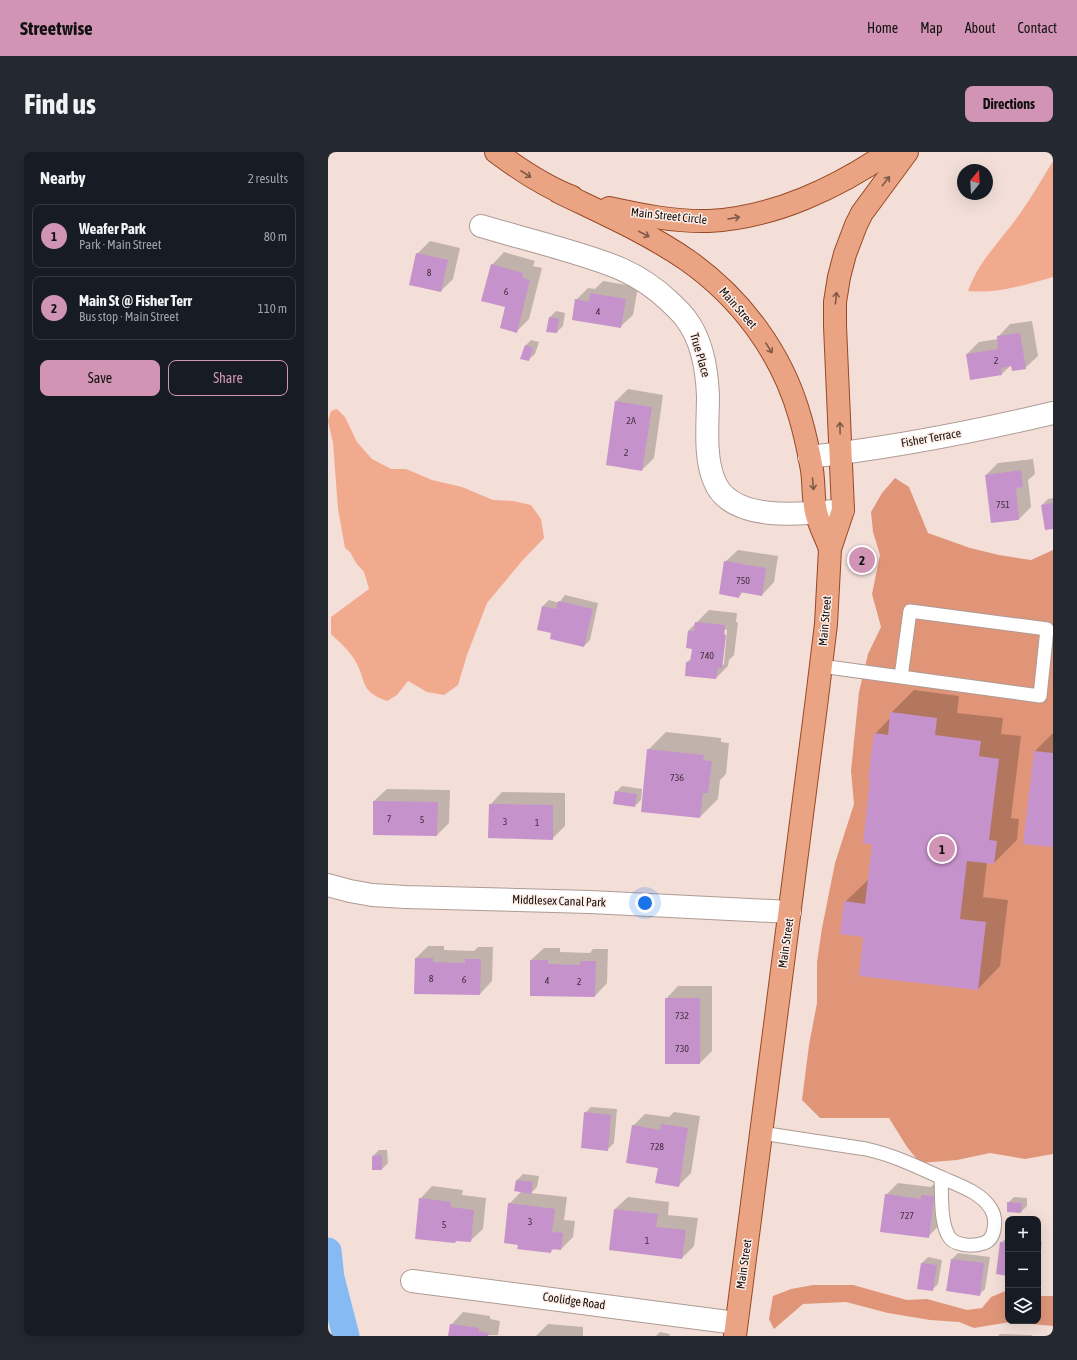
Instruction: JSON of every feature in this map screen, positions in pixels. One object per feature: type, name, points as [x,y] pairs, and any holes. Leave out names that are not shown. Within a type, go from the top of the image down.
[{"type":"main road","name":"Main Street Circle","points":[[496,152],[534,178],[559,192],[584,201],[636,214],[691,220],[724,220],[776,209],[833,186],[854,175],[889,152]]},
{"type":"main road","name":"Main Street","points":[[735,1329],[821,666],[826,624],[830,549],[843,510],[835,310],[839,277],[845,254],[862,213],[908,152]]},
{"type":"main road","name":"Main Street","points":[[559,192],[669,248],[707,275],[732,298],[756,327],[781,368],[800,417],[812,471],[816,513],[830,549]]},
{"type":"street","name":"True Place","points":[[481,226],[604,262],[624,270],[652,286],[686,318],[693,329],[704,360],[707,382],[710,462],[714,480],[720,491],[734,503],[755,512],[816,513],[843,510]]},
{"type":"street","name":"Fisher Terrace","points":[[809,457],[959,433],[1053,413]]},
{"type":"street","name":"Middlesex Canal Park","points":[[328,885],[372,895],[405,897],[590,902],[790,912]]},
{"type":"street","name":"Coolidge Road","points":[[412,1280],[735,1329]]},
{"type":"lane","points":[[821,666],[901,677],[1040,696],[1047,629],[910,611],[901,677]]},
{"type":"lane","points":[[761,1133],[866,1148],[881,1152],[899,1158],[941,1177],[971,1191],[986,1201],[995,1216],[995,1225],[990,1238],[984,1243],[975,1245],[960,1244],[949,1237],[943,1220],[941,1177]]},
{"type":"shaded area","points":[[1053,161],[1053,277],[1000,290],[979,292],[968,291],[978,270],[1019,215]]},
{"type":"shaded area","points":[[337,409],[345,417],[357,442],[372,459],[391,469],[406,469],[432,480],[462,487],[493,500],[513,501],[531,505],[541,519],[544,538],[522,561],[487,603],[467,655],[458,685],[444,695],[427,692],[408,681],[397,695],[387,701],[378,697],[371,693],[364,684],[358,666],[347,649],[331,634],[331,617],[369,589],[364,572],[356,563],[350,552],[345,548],[338,509],[333,443],[328,421],[331,411]]},
{"type":"shaded area","points":[[895,478],[909,487],[928,533],[970,548],[999,555],[1031,560],[1053,550],[1053,1154],[1025,1159],[990,1153],[957,1160],[920,1163],[907,1147],[889,1118],[820,1118],[802,1100],[809,1045],[817,1003],[817,962],[822,928],[835,863],[854,804],[851,771],[859,692],[868,654],[881,627],[872,594],[880,555],[873,532],[871,512],[882,493]]},
{"type":"shaded area","points":[[813,1285],[853,1285],[907,1300],[927,1299],[967,1310],[982,1308],[991,1297],[1005,1291],[1005,1323],[974,1328],[959,1322],[930,1320],[888,1313],[846,1302],[803,1304],[774,1329],[769,1319],[773,1296],[791,1289]]},
{"type":"shaded area","points":[[1041,1296],[1053,1296],[1053,1326],[1032,1324],[1041,1324]]},
{"type":"building","points":[[416,253],[448,260],[441,292],[409,285]]},
{"type":"building","points":[[491,264],[523,273],[522,278],[530,280],[517,333],[500,328],[505,307],[481,301]]},
{"type":"building","points":[[590,293],[626,299],[621,328],[572,320],[575,299],[589,302]]},
{"type":"building","points":[[549,317],[559,319],[557,333],[546,332]]},
{"type":"building","points":[[1020,333],[1026,369],[1012,371],[1011,366],[1001,368],[1002,375],[970,380],[966,354],[998,349],[997,336]]},
{"type":"building","points":[[525,345],[533,348],[529,361],[520,359]]},
{"type":"building","points":[[615,401],[652,407],[642,471],[606,465]]},
{"type":"building","points":[[1021,470],[1023,487],[1016,488],[1019,520],[991,523],[985,475]]},
{"type":"building","points":[[1053,503],[1053,529],[1045,530],[1041,505]]},
{"type":"building","points":[[724,561],[766,568],[762,596],[740,592],[739,598],[719,594]]},
{"type":"building","points":[[558,601],[593,609],[584,647],[550,639],[551,633],[537,630],[542,606],[556,609]]},
{"type":"building","points":[[695,622],[725,625],[724,634],[726,635],[722,669],[718,668],[716,679],[685,676],[686,662],[690,662],[692,649],[686,648],[688,631],[694,631]]},
{"type":"building","points":[[890,712],[937,718],[935,735],[981,741],[979,756],[999,759],[989,840],[997,841],[994,864],[967,861],[960,919],[986,922],[978,990],[859,976],[863,937],[840,934],[844,901],[865,904],[872,845],[863,843],[870,781],[868,780],[874,733],[888,735]]},
{"type":"building","points":[[647,749],[704,755],[703,760],[712,761],[708,793],[703,793],[700,818],[641,812]]},
{"type":"building","points":[[1034,751],[1053,753],[1053,847],[1023,844]]},
{"type":"building","points":[[615,791],[637,794],[635,807],[613,804]]},
{"type":"building","points":[[373,801],[438,802],[437,836],[373,835]]},
{"type":"building","points":[[489,804],[553,805],[553,840],[488,838]]},
{"type":"building","points":[[415,958],[433,958],[433,962],[465,963],[465,959],[481,959],[480,995],[414,994]]},
{"type":"building","points":[[530,960],[548,960],[548,964],[580,965],[580,961],[596,961],[595,997],[530,996]]},
{"type":"building","points":[[665,998],[700,998],[700,1064],[665,1064]]},
{"type":"building","points":[[584,1112],[611,1115],[608,1151],[581,1148]]},
{"type":"building","points":[[661,1124],[688,1128],[679,1187],[655,1183],[658,1168],[626,1163],[632,1125],[660,1130]]},
{"type":"building","points":[[382,1155],[382,1170],[372,1170],[372,1156]]},
{"type":"building","points":[[516,1180],[533,1182],[531,1194],[514,1191]]},
{"type":"building","points":[[885,1194],[921,1199],[921,1195],[934,1196],[929,1238],[880,1232]]},
{"type":"building","points":[[419,1198],[451,1202],[450,1207],[474,1210],[471,1242],[456,1241],[455,1243],[415,1239]]},
{"type":"building","points":[[1007,1202],[1022,1203],[1021,1213],[1007,1212]]},
{"type":"building","points":[[508,1203],[555,1209],[552,1232],[563,1233],[561,1250],[551,1249],[551,1253],[517,1249],[518,1245],[504,1243]]},
{"type":"building","points":[[614,1209],[658,1214],[656,1227],[686,1230],[682,1259],[609,1250]]},
{"type":"building","points":[[1000,1242],[1005,1243],[1005,1276],[996,1274]]},
{"type":"building","points":[[951,1259],[984,1263],[980,1296],[946,1291]]},
{"type":"building","points":[[921,1263],[937,1265],[933,1291],[917,1289]]},
{"type":"building","points":[[450,1324],[479,1328],[478,1331],[489,1333],[488,1336],[448,1336]]},
{"type":"waterway","points":[[328,1251],[331,1278],[346,1336]]},
{"type":"place","name":"Main St @ Fisher Terr","points":[[862,560]]},
{"type":"place","name":"Weafer Park","points":[[942,849]]}]
